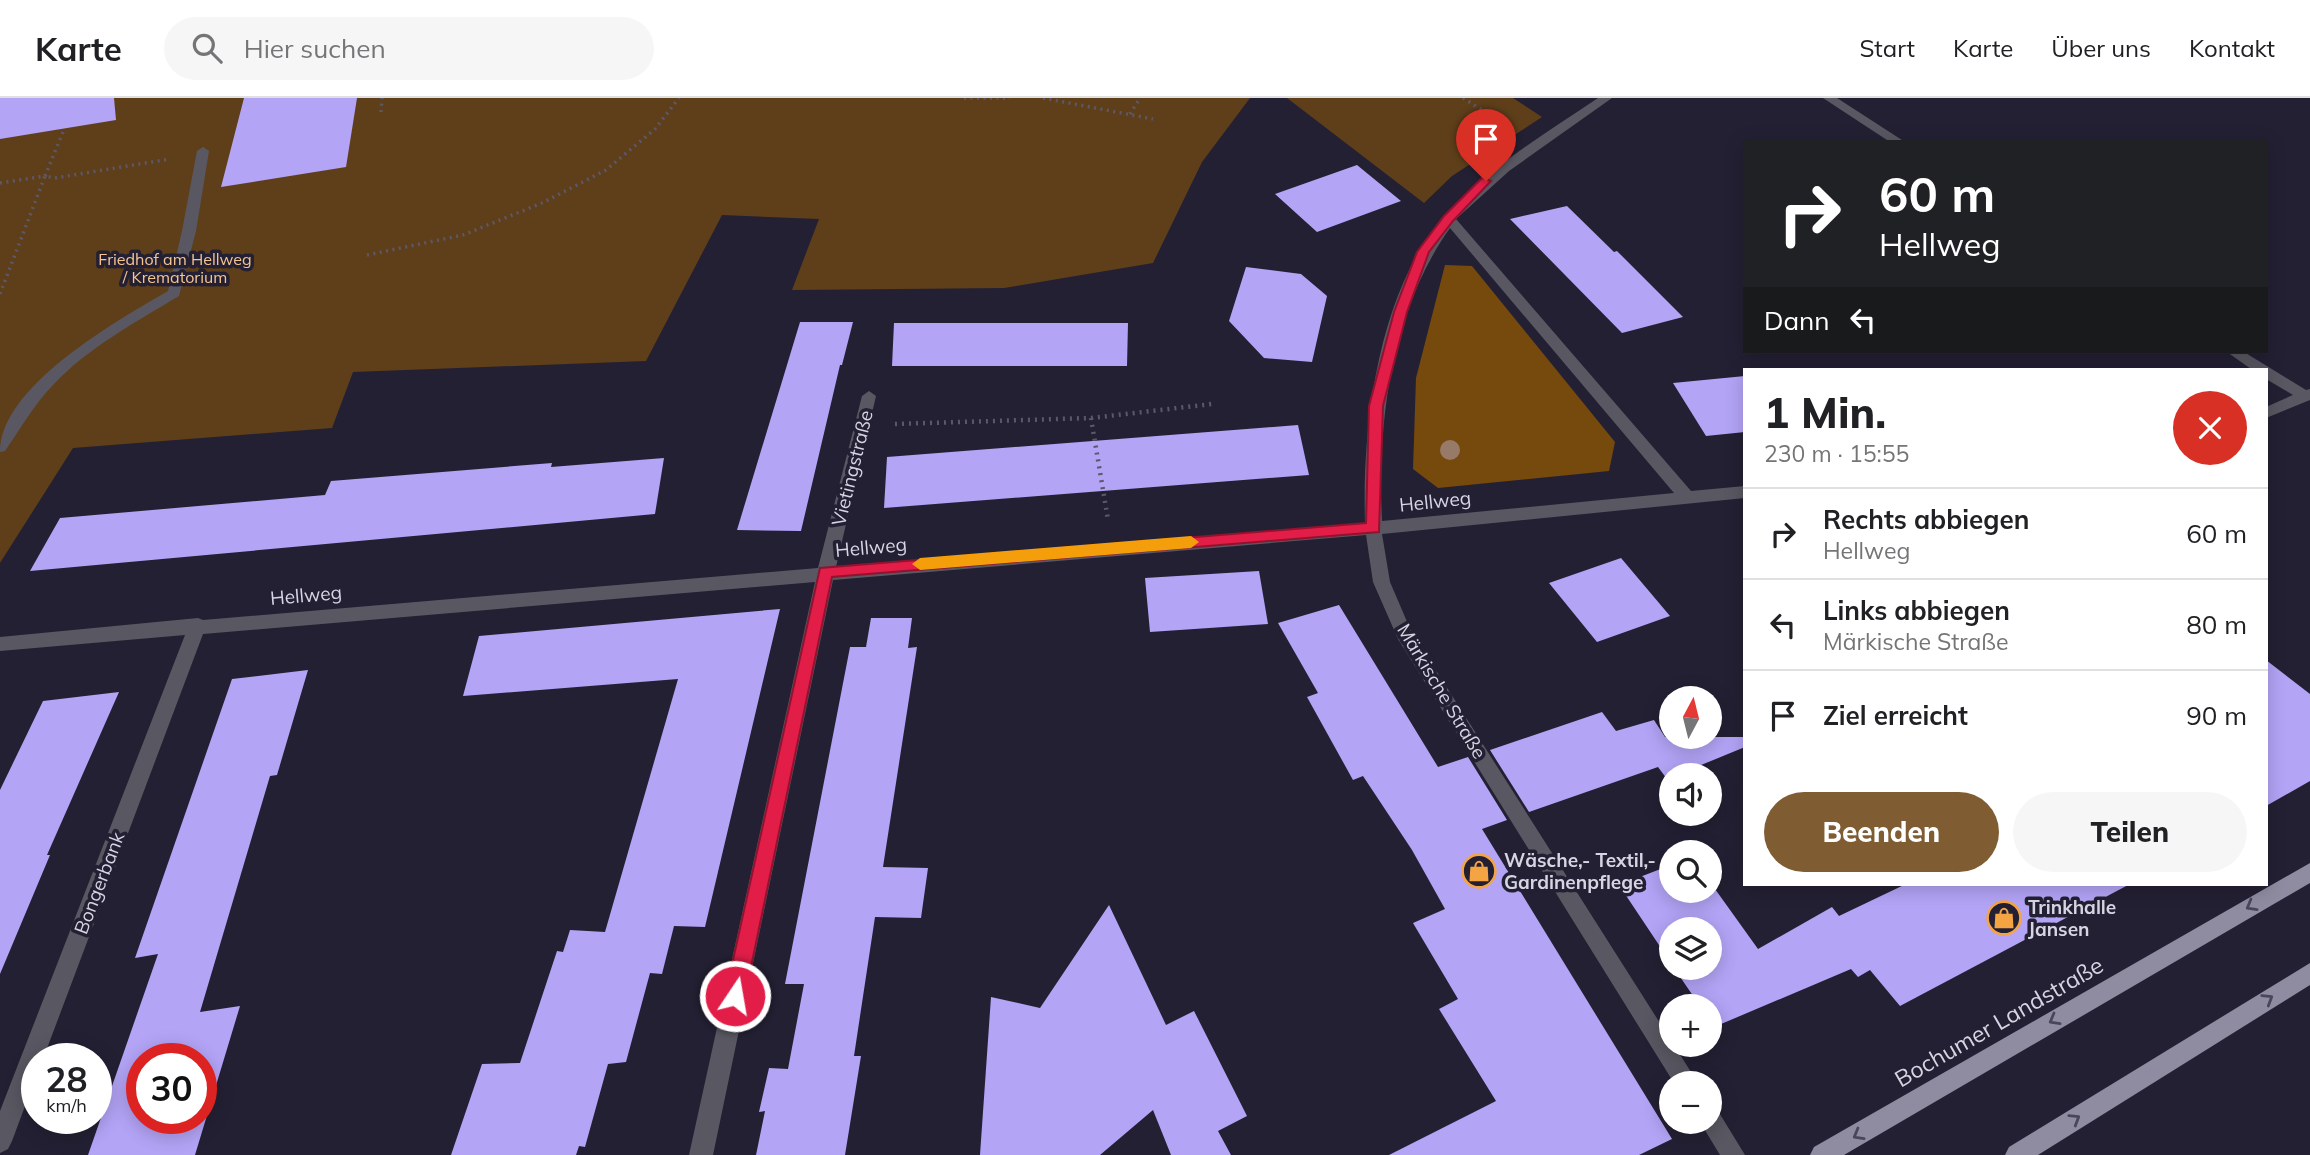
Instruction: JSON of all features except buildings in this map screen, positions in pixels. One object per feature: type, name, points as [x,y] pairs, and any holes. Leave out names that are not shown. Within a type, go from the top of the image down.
[{"type":"main road","name":"Bochumer Landstraße","points":[[1822,1155],[2310,872]]},
{"type":"main road","points":[[2017,1155],[2310,972]]},
{"type":"street","name":"Märkische Straße","points":[[1606,98],[1486,181],[1449,219],[1423,252],[1401,312],[1376,406],[1373,528],[1380,576],[1404,634],[1680,1071]]},
{"type":"street","points":[[1829,98],[1896,140]]},
{"type":"street","points":[[0,447],[33,398],[53,376],[101,338],[174,293],[189,230],[202,152]]},
{"type":"street","points":[[1449,219],[1687,498]]},
{"type":"street","points":[[2237,354],[2259,368]]},
{"type":"street","points":[[2268,373],[2307,395]]},
{"type":"street","points":[[2268,412],[2307,395]]},
{"type":"street","name":"Vietingstraße","points":[[701,1155],[825,572],[869,396]]},
{"type":"street","name":"Hellweg","points":[[0,644],[825,572],[1373,528],[1743,492]]},
{"type":"street","name":"Bongerbank","points":[[0,1141],[198,625]]},
{"type":"street","points":[[1720,1134],[1733,1155]]},
{"type":"path","points":[[381,112],[382,98]]},
{"type":"path","points":[[368,255],[463,234],[542,204],[606,170],[654,129],[679,98]]},
{"type":"path","points":[[964,98],[1010,98]]},
{"type":"path","points":[[1043,98],[1153,119]]},
{"type":"path","points":[[1130,114],[1140,98]]},
{"type":"path","points":[[1463,98],[1495,120]]},
{"type":"path","points":[[0,294],[62,132]]},
{"type":"path","points":[[0,183],[45,176],[55,178],[202,152]]},
{"type":"path","points":[[862,425],[1091,418],[1212,404]]},
{"type":"path","points":[[1091,418],[1112,548]]},
{"type":"green space","name":"Friedhof am Hellweg / Krematorium","points":[[0,98],[1250,98],[1202,162],[1153,263],[1004,288],[792,290],[819,219],[722,215],[646,361],[353,372],[332,428],[73,448],[0,563]]},
{"type":"green space","points":[[1287,98],[1513,98],[1542,117],[1452,176],[1424,203]]},
{"type":"shaded area","points":[[1445,265],[1472,266],[1615,442],[1609,471],[1438,488],[1413,469],[1416,378]]},
{"type":"slow traffic","points":[[920,564],[1191,542]]},
{"type":"place","name":"Wäsche,- Textil,- Gardinenpflege","points":[[1479,871]]},
{"type":"place","name":"Trinkhalle Jansen","points":[[2004,918]]},
{"type":"route","points":[[735,996],[825,572],[1373,528],[1376,406],[1401,312],[1423,252],[1449,219],[1486,181]]}]
